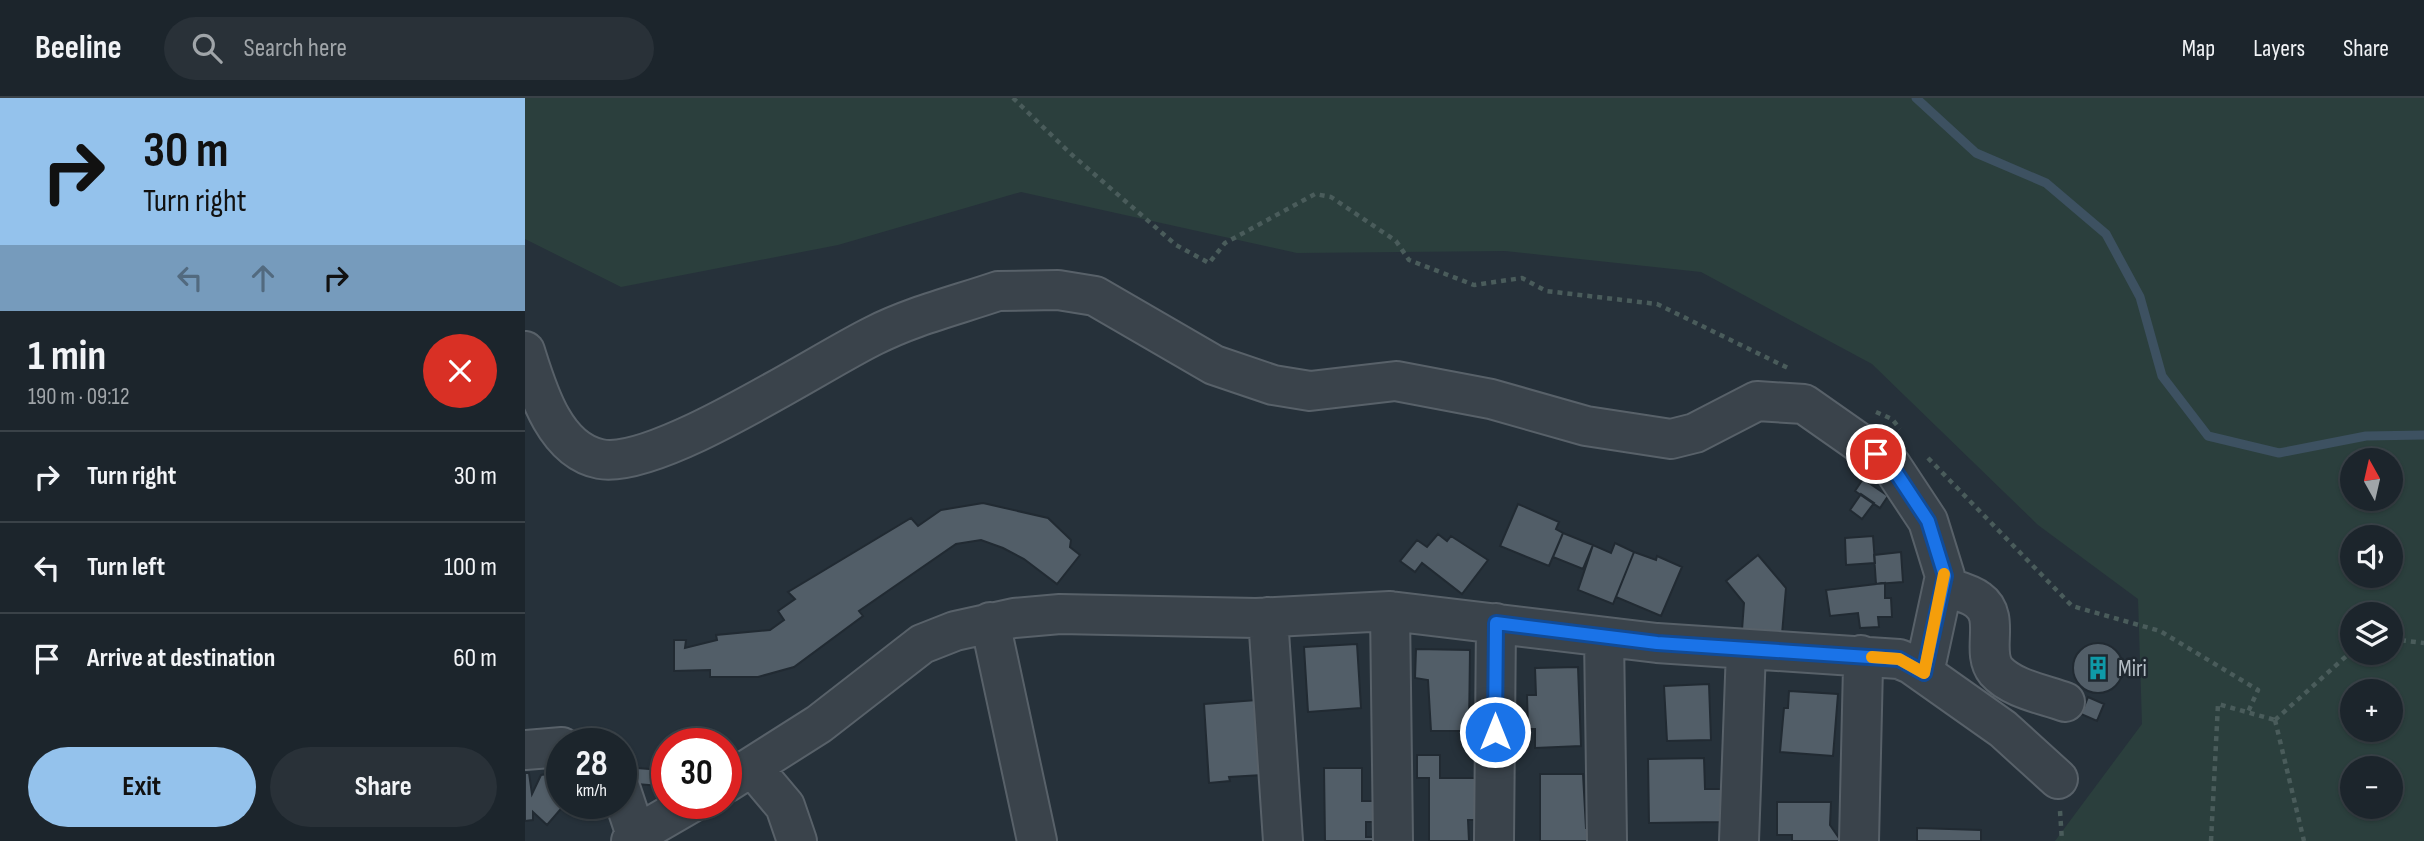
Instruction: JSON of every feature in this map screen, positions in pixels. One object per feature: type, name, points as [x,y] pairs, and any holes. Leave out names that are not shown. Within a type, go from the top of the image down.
[{"type":"street","points":[[525,351],[543,408],[577,450],[600,459],[612,460],[647,453],[757,402],[883,331],[998,291],[1008,290],[1058,290],[1095,296],[1213,365],[1285,387],[1322,391],[1396,381],[1491,399],[1587,426],[1671,439],[1695,433],[1758,401],[1804,404],[1891,465],[1928,521],[1945,576],[1924,673]]},
{"type":"street","points":[[1943,586],[1979,600],[1986,610],[1990,621],[1990,655],[1998,673],[2019,686],[2065,702]]},
{"type":"street","points":[[742,775],[819,724],[912,650],[955,631],[990,622],[1060,614],[1268,617],[1390,611],[1604,637],[1746,650],[1899,659],[1924,673],[2003,729],[2058,779]]},
{"type":"street","points":[[1390,611],[1393,841]]},
{"type":"street","points":[[1268,617],[1283,841]]},
{"type":"street","points":[[990,622],[1037,841]]},
{"type":"street","points":[[1493,841],[1496,623]]},
{"type":"street","points":[[1604,637],[1607,841]]},
{"type":"street","points":[[1739,841],[1746,650]]},
{"type":"street","points":[[1859,841],[1861,655]]},
{"type":"street","points":[[525,750],[546,748]]},
{"type":"street","points":[[742,777],[785,806],[797,841]]},
{"type":"street","points":[[628,819],[633,838],[664,819]]},
{"type":"path","points":[[1013,98],[1071,154],[1176,245],[1209,263],[1225,243],[1315,194],[1331,197],[1396,241],[1409,260],[1474,285],[1523,278],[1546,291],[1657,304],[1793,371]]},
{"type":"path","points":[[1867,407],[1892,419],[1901,429]]},
{"type":"path","points":[[1920,449],[2072,606],[2160,631],[2258,690],[2248,712]]},
{"type":"path","points":[[2403,640],[2424,643]]},
{"type":"path","points":[[2275,719],[2340,662]]},
{"type":"path","points":[[2211,841],[2218,704],[2275,719]]},
{"type":"path","points":[[2275,719],[2304,841]]},
{"type":"green space","points":[[525,98],[2424,98],[2424,841],[2055,841],[2142,724],[2138,599],[2038,525],[1872,364],[1701,272],[1505,251],[1297,253],[1021,192],[838,245],[621,287],[525,239]]},
{"type":"building","points":[[1863,479],[1888,496],[1880,508],[1855,491]]},
{"type":"building","points":[[1861,494],[1874,503],[1862,519],[1850,510]]},
{"type":"building","points":[[983,503],[1048,518],[1071,540],[1070,547],[1080,555],[1057,584],[1024,559],[1003,548],[981,540],[956,544],[859,611],[863,616],[794,667],[758,677],[710,677],[710,670],[674,671],[674,640],[686,640],[685,648],[717,640],[716,635],[770,630],[784,620],[778,611],[795,599],[788,592],[911,518],[918,526],[941,510]]},
{"type":"building","points":[[1518,504],[1559,522],[1556,529],[1563,533],[1549,566],[1500,546]]},
{"type":"building","points":[[1563,533],[1593,545],[1583,569],[1553,557]]},
{"type":"building","points":[[1438,534],[1447,541],[1451,536],[1488,560],[1462,594],[1422,563],[1415,572],[1400,561],[1417,540],[1427,547]]},
{"type":"building","points":[[1873,536],[1875,563],[1846,565],[1845,538]]},
{"type":"building","points":[[1615,543],[1634,552],[1613,604],[1578,590],[1593,545],[1611,553]]},
{"type":"building","points":[[1634,552],[1656,560],[1657,556],[1682,567],[1661,616],[1616,597]]},
{"type":"building","points":[[1901,552],[1903,582],[1876,584],[1874,555]]},
{"type":"building","points":[[1758,555],[1786,588],[1782,634],[1742,630],[1744,603],[1726,581]]},
{"type":"building","points":[[1885,583],[1885,598],[1891,598],[1892,617],[1878,617],[1879,627],[1860,628],[1858,613],[1830,616],[1826,590]]},
{"type":"building","name":"Miri","points":[[2098,643],[2116,650],[2123,668],[2116,686],[2098,693],[2080,686],[2073,668],[2080,650]]},
{"type":"building","points":[[1357,644],[1361,708],[1308,712],[1304,647]]},
{"type":"building","points":[[1416,649],[1470,650],[1469,731],[1431,731],[1428,680],[1415,678]]},
{"type":"building","points":[[1578,667],[1581,746],[1535,748],[1535,729],[1528,729],[1527,695],[1536,695],[1535,668]]},
{"type":"building","points":[[1709,684],[1711,740],[1667,741],[1664,686]]},
{"type":"building","points":[[1789,691],[1838,694],[1833,756],[1780,752],[1784,708],[1788,708]]},
{"type":"building","points":[[2088,697],[2104,704],[2097,721],[2081,714]]},
{"type":"building","points":[[1257,700],[1263,775],[1229,777],[1230,781],[1209,783],[1204,704]]},
{"type":"building","points":[[1417,755],[1440,755],[1440,778],[1479,778],[1479,820],[1468,820],[1469,841],[1429,841],[1429,778],[1417,778]]},
{"type":"building","points":[[1704,758],[1705,789],[1721,789],[1721,822],[1649,823],[1648,759]]},
{"type":"building","points":[[637,768],[651,769],[651,785],[637,784]]},
{"type":"building","points":[[1324,768],[1362,768],[1362,801],[1374,801],[1375,822],[1366,822],[1366,837],[1379,837],[1379,841],[1325,841]]},
{"type":"building","points":[[525,773],[529,773],[532,794],[541,775],[546,774],[546,819],[552,819],[547,825],[533,812],[533,820],[525,821]]},
{"type":"building","points":[[1540,774],[1583,774],[1586,828],[1592,828],[1592,841],[1540,841]]},
{"type":"building","points":[[1777,802],[1831,802],[1830,825],[1841,841],[1792,841],[1792,835],[1777,835]]},
{"type":"building","points":[[1917,828],[1981,830],[1981,841],[1917,841]]},
{"type":"waterway","points":[[1916,98],[1976,153],[2046,183],[2106,234],[2140,297],[2162,376],[2208,436],[2279,453],[2366,436],[2424,435]]},
{"type":"slow traffic","points":[[1872,657],[1899,659],[1924,673],[1944,574]]},
{"type":"place","name":"Miri","points":[[2098,668]]},
{"type":"route","points":[[1495,732],[1496,623],[1657,643],[1899,659],[1924,673],[1945,576],[1928,521],[1891,465],[1876,454]]}]
